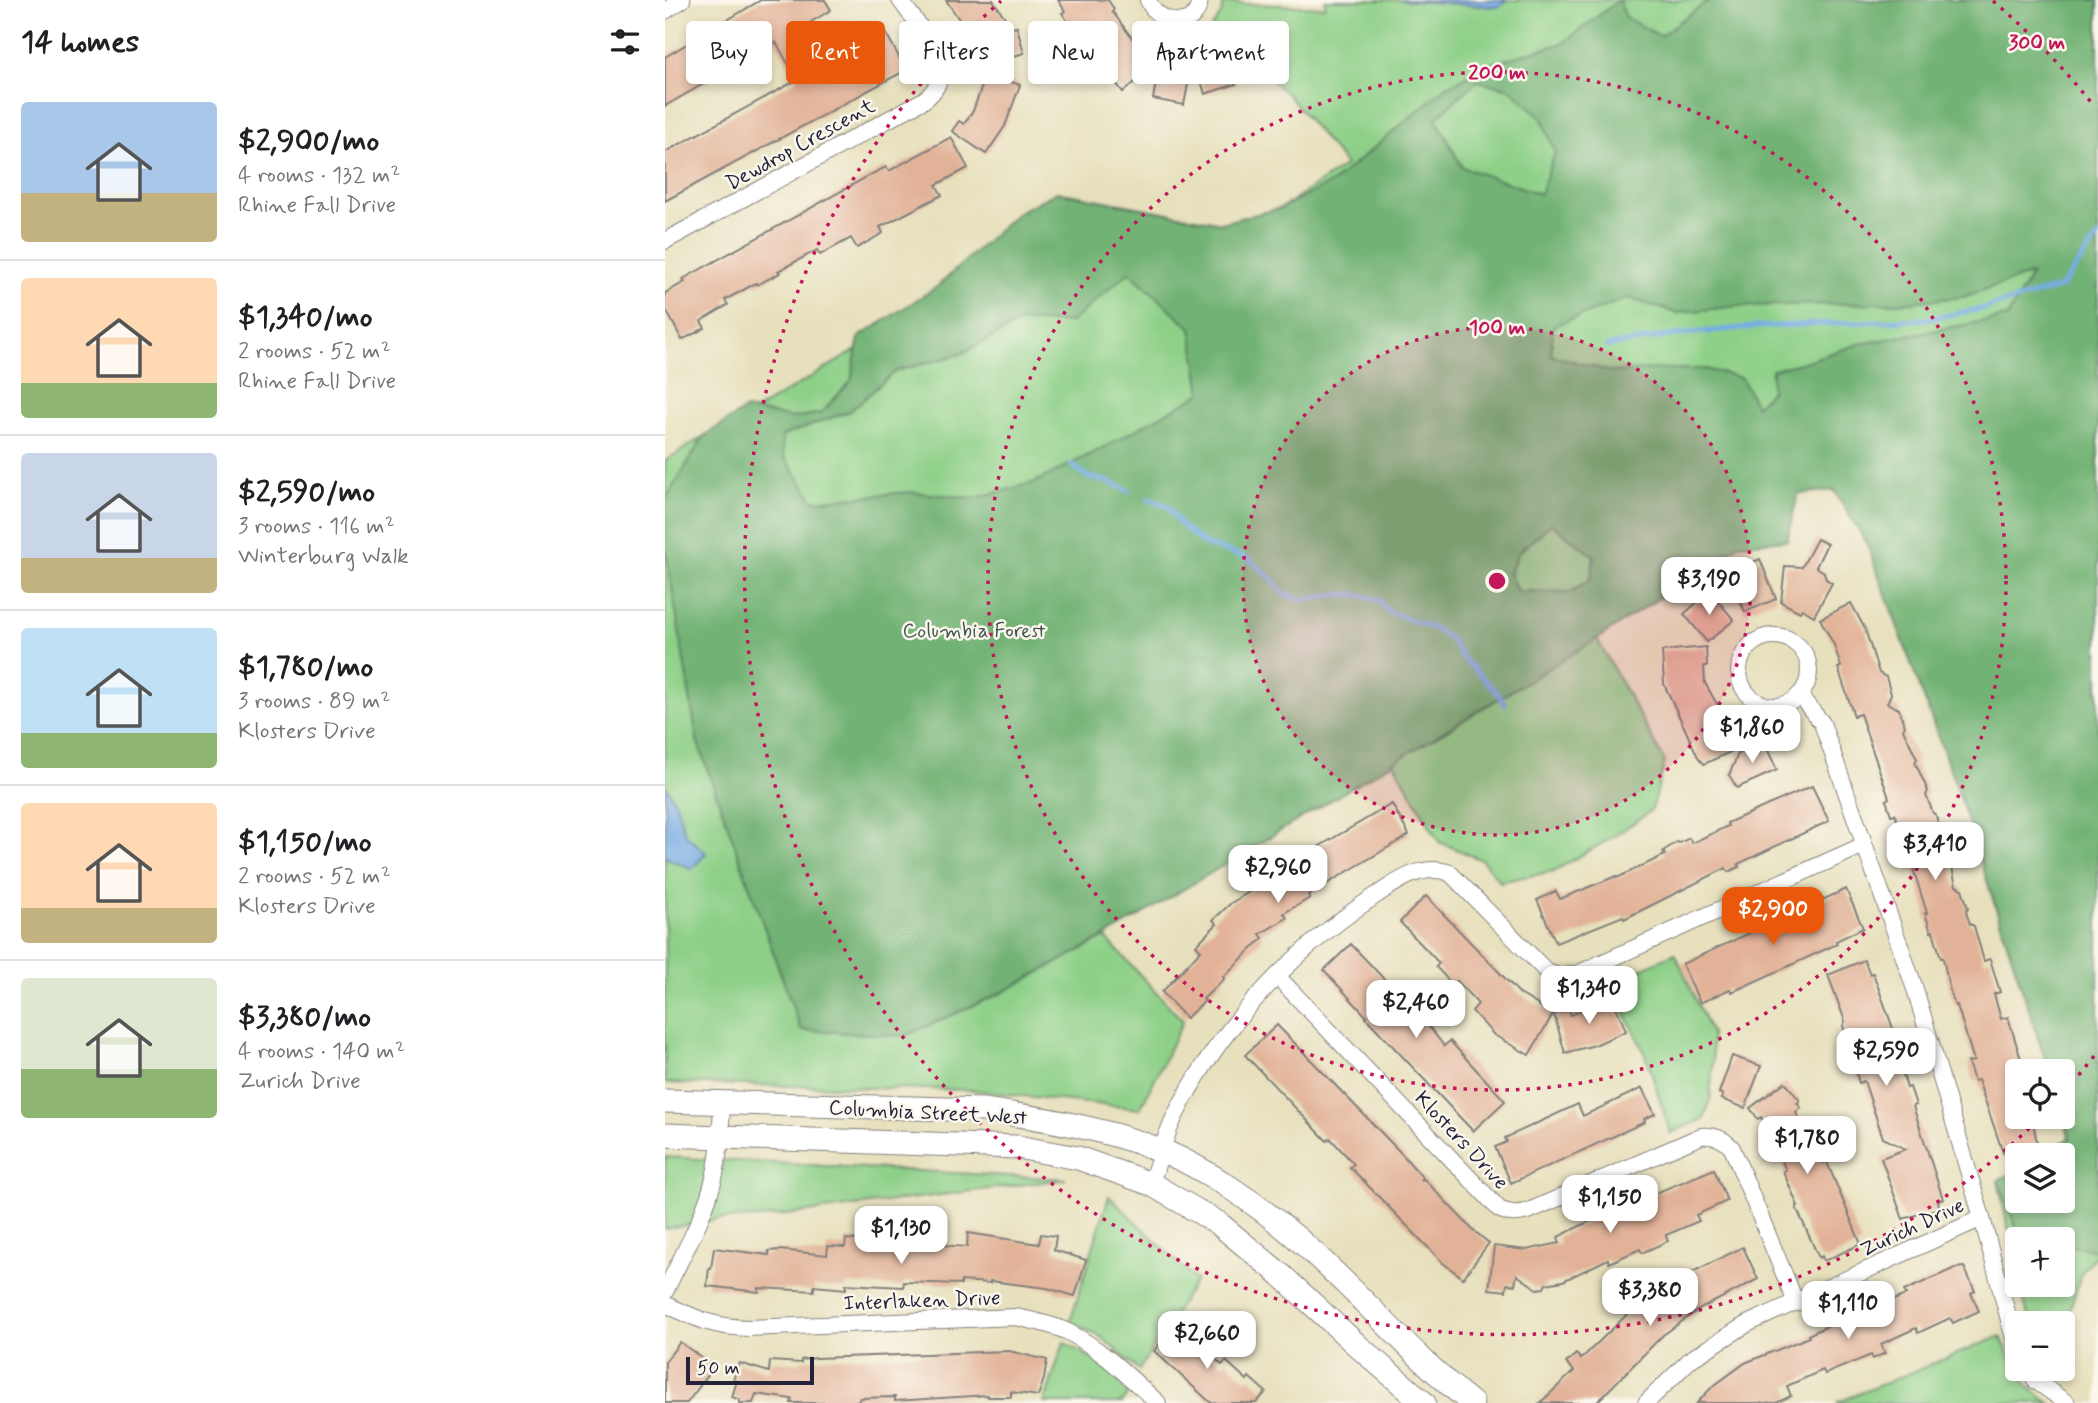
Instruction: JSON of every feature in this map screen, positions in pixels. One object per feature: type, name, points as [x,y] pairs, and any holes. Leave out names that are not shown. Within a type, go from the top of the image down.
[{"type":"main road","name":"Columbia Street West","points":[[665,1101],[983,1110],[1031,1116],[1104,1132],[1162,1150],[1247,1199],[1298,1239],[1472,1403]]},
{"type":"main road","name":"Columbia Street West","points":[[665,1135],[1017,1147],[1078,1158],[1151,1184],[1218,1223],[1281,1275],[1424,1403]]},
{"type":"street","points":[[665,11],[682,0]]},
{"type":"street","name":"Dewdrop Crescent","points":[[665,241],[934,93],[940,82],[941,68],[937,55],[900,0]]},
{"type":"street","points":[[1149,0],[1162,18],[1175,22],[1189,19],[1195,14],[1200,0]]},
{"type":"street","points":[[1772,636],[1792,641],[1801,649],[1808,671],[1806,684],[1799,695],[1789,703],[1777,706],[1756,701],[1747,694],[1739,676],[1739,665],[1746,650],[1762,638],[1772,636]]},
{"type":"street","points":[[1799,695],[1822,723],[1915,989],[2007,1311]]},
{"type":"street","points":[[1151,1184],[1175,1117],[1199,1075],[1237,1020],[1277,976],[1334,923],[1390,886],[1423,870],[1436,869],[1450,873],[1546,972],[1561,977],[1579,973],[1642,946],[1864,845]]},
{"type":"street","name":"Klosters Drive","points":[[1277,976],[1499,1209],[1508,1214],[1521,1214],[1531,1210],[1701,1136],[1711,1135],[1726,1142],[1732,1148],[1796,1303]]},
{"type":"street","points":[[665,1292],[710,1192],[721,1137],[722,1103]]},
{"type":"street","name":"Zurich Drive","points":[[1646,1403],[1691,1359],[1747,1324],[1982,1218]]},
{"type":"street","name":"Interlaken Drive","points":[[665,1304],[704,1322],[748,1328],[1016,1317],[1069,1333],[1110,1360],[1158,1403]]},
{"type":"street","points":[[2036,1381],[2067,1403]]},
{"type":"green space","name":"Columbia Forest","points":[[1325,0],[1402,0],[1498,7],[1507,0],[2098,0],[2098,1253],[2082,1272],[2075,1293],[2075,1227],[2008,1227],[2005,1213],[2075,1213],[2075,1143],[2062,1143],[2070,1138],[2067,1129],[2075,1129],[2075,1059],[2045,1059],[1840,439],[1561,660],[1597,639],[1665,762],[1652,810],[1613,837],[1554,871],[1500,882],[1482,860],[1439,842],[1393,761],[1444,730],[911,1033],[999,994],[1105,937],[1183,1021],[1140,1109],[971,1090],[665,1083],[665,461],[704,436],[702,442],[982,275],[1057,192],[1221,223],[1281,208],[1346,165],[1276,84],[1289,84],[1289,21],[1216,21],[1223,3],[1325,7]]},
{"type":"green space","name":"Columbia Forest","points":[[1619,0],[1626,18],[1660,36],[1709,0],[2098,0],[2098,1250],[2075,1247],[2075,1227],[2016,1227],[2010,1213],[2075,1213],[2075,1143],[2062,1143],[2070,1138],[2067,1129],[2075,1129],[2075,1059],[2045,1059],[1957,788],[1867,544],[1834,490],[1798,494],[1787,540],[1741,544],[1597,639],[1105,937],[999,994],[905,1036],[801,1030],[697,740],[665,545],[665,500],[704,436],[746,409],[793,418],[821,413],[851,381],[859,337],[938,286],[1018,212],[1057,192],[1221,223],[1281,208],[1333,182],[1447,86],[1493,63],[1563,43]],"holes":[[[1477,81],[1510,89],[1541,117],[1555,152],[1540,194],[1462,167],[1436,118]],[[1129,272],[1191,328],[1201,393],[1101,449],[1033,483],[975,498],[909,492],[814,501],[783,455],[782,436],[850,411],[896,371],[961,354],[1020,322],[1071,322]],[[2032,274],[2007,317],[1859,344],[1772,370],[1771,391],[1756,406],[1742,378],[1706,369],[1612,372],[1551,355],[1553,326],[1628,298],[1676,313],[1738,306],[1898,303],[1963,297]],[[1551,524],[1594,556],[1591,578],[1571,592],[1517,591],[1509,573],[1518,553]]]},
{"type":"green space","points":[[1675,953],[1711,1033],[1713,1060],[1710,1100],[1704,1119],[1670,1133],[1646,1055],[1610,984]]},
{"type":"green space","points":[[665,1157],[1066,1179],[761,1218],[720,1219],[665,1229]]},
{"type":"green space","name":"Columbia Forest","points":[[2005,1177],[2005,1213],[1998,1181]]},
{"type":"green space","name":"Columbia Forest","points":[[2005,1177],[2005,1199],[1998,1181]]},
{"type":"green space","points":[[1109,1196],[1196,1280],[1139,1370],[1101,1337],[1070,1322]]},
{"type":"green space","name":"Columbia Forest","points":[[2023,1297],[2074,1297],[2069,1311],[2027,1311]]},
{"type":"green space","points":[[2001,1336],[2005,1345],[2005,1381],[2024,1381],[2050,1403],[1836,1403]]},
{"type":"green space","points":[[1064,1342],[1098,1362],[1130,1390],[1122,1403],[1044,1403]]},
{"type":"water","points":[[1402,0],[1507,0],[1498,7]]},
{"type":"water","points":[[665,784],[676,804],[685,834],[706,853],[692,869],[665,857]]},
{"type":"building","points":[[761,0],[825,0],[831,10],[813,21],[786,21],[786,60],[776,42],[772,44],[772,21],[726,21]]},
{"type":"building","points":[[946,0],[993,0],[1007,21],[960,21]]},
{"type":"building","points":[[1058,0],[1108,0],[1114,9],[1112,11],[1132,38],[1133,84],[1123,92],[1117,84],[1118,21],[1068,21],[1062,13],[1065,11]]},
{"type":"building","points":[[1017,27],[1024,53],[1014,56],[1014,28]]},
{"type":"building","points":[[886,33],[899,57],[899,74],[885,81]]},
{"type":"building","points":[[686,45],[686,84],[703,84],[665,106],[665,57]]},
{"type":"building","points":[[790,84],[880,84],[665,201],[665,152]]},
{"type":"building","points":[[976,84],[1020,85],[1005,126],[986,154],[952,131],[959,121],[964,124],[973,111],[982,86]]},
{"type":"building","points":[[1156,84],[1188,84],[1184,105],[1153,99]]},
{"type":"building","points":[[1202,84],[1236,84],[1205,94]]},
{"type":"building","points":[[951,137],[968,168],[936,185],[942,195],[880,227],[883,233],[857,248],[851,238],[820,255],[817,250],[778,271],[780,273],[725,300],[728,305],[701,321],[705,328],[682,340],[665,308],[665,293],[685,282],[683,279],[874,173],[886,167],[889,171]]},
{"type":"building","points":[[1817,539],[1827,544],[1816,567],[1824,572],[1826,579],[1832,583],[1814,616],[1781,602],[1785,566],[1802,567]]},
{"type":"building","points":[[1760,559],[1776,599],[1745,612],[1728,573]]},
{"type":"building","points":[[1710,591],[1734,620],[1707,642],[1684,614]]},
{"type":"building","points":[[1851,603],[1865,629],[1879,673],[1886,677],[1891,694],[1887,703],[1899,709],[1905,726],[1903,729],[1928,791],[1926,795],[1936,815],[1945,851],[1949,853],[1956,886],[1962,889],[1968,908],[1966,912],[1970,924],[1974,926],[1984,961],[1990,959],[2000,992],[1994,994],[2001,1019],[2008,1017],[2021,1059],[2005,1059],[2005,1129],[2034,1129],[2037,1143],[2005,1143],[2003,1153],[1978,1080],[1974,1081],[1968,1062],[1974,1061],[1906,846],[1895,814],[1891,815],[1886,800],[1889,798],[1860,714],[1854,716],[1838,668],[1841,667],[1834,645],[1820,619]]},
{"type":"building","points":[[1706,647],[1705,683],[1741,747],[1704,764],[1698,757],[1664,684],[1662,651]]},
{"type":"building","points":[[1764,742],[1777,770],[1737,788],[1729,775],[1738,754]]},
{"type":"building","points":[[1812,786],[1829,821],[1738,864],[1739,867],[1728,872],[1726,868],[1624,919],[1623,916],[1556,943],[1537,900],[1556,891],[1560,899],[1616,876],[1617,878],[1665,855],[1663,851],[1677,842],[1689,838],[1692,843],[1728,826],[1727,823]]},
{"type":"building","points":[[1392,804],[1409,835],[1308,895],[1310,898],[1284,913],[1287,918],[1260,934],[1263,938],[1186,1018],[1162,992],[1201,950],[1196,945],[1217,924],[1213,920],[1231,903],[1294,865],[1293,863],[1318,847]]},
{"type":"building","points":[[1846,889],[1863,928],[1836,941],[1837,944],[1732,992],[1730,989],[1700,1003],[1682,964]]},
{"type":"building","points":[[1426,896],[1520,994],[1553,1014],[1529,1055],[1494,1035],[1472,1011],[1478,1004],[1457,981],[1453,985],[1436,967],[1439,963],[1400,922]]},
{"type":"building","points":[[1351,944],[1444,1046],[1450,1041],[1505,1101],[1473,1131],[1324,970]]},
{"type":"building","points":[[1864,960],[1870,974],[1873,973],[1895,1034],[1901,1054],[1897,1055],[1907,1088],[1910,1087],[1916,1105],[1913,1106],[1943,1199],[1938,1200],[1939,1208],[1903,1219],[1881,1158],[1906,1149],[1883,1138],[1864,1081],[1859,1083],[1843,1026],[1845,1021],[1828,975]]},
{"type":"building","points":[[1612,997],[1626,1031],[1595,1045],[1565,1053],[1554,1014],[1569,1010],[1571,1015]]},
{"type":"building","points":[[1277,1025],[1402,1154],[1423,1178],[1420,1180],[1424,1179],[1489,1243],[1463,1278],[1443,1263],[1350,1167],[1354,1164],[1330,1138],[1327,1141],[1245,1055]]},
{"type":"building","points":[[1732,1056],[1761,1066],[1745,1108],[1721,1099],[1723,1095],[1719,1093]]},
{"type":"building","points":[[1785,1082],[1800,1101],[1797,1103],[1801,1108],[1796,1112],[1811,1144],[1814,1142],[1824,1163],[1827,1162],[1861,1244],[1824,1261],[1822,1256],[1819,1258],[1796,1207],[1798,1206],[1783,1171],[1786,1170],[1761,1117],[1758,1119],[1750,1108]]},
{"type":"building","points":[[1642,1088],[1655,1114],[1644,1119],[1645,1122],[1511,1183],[1495,1147],[1507,1142],[1505,1138],[1578,1104],[1583,1116]]},
{"type":"building","points":[[1714,1169],[1727,1201],[1696,1215],[1699,1221],[1666,1235],[1668,1241],[1642,1253],[1640,1249],[1609,1263],[1608,1259],[1563,1281],[1546,1284],[1544,1288],[1537,1289],[1517,1275],[1515,1285],[1507,1284],[1506,1291],[1489,1289],[1494,1246],[1526,1250],[1560,1243],[1558,1237],[1602,1215]]},
{"type":"building","points":[[968,1233],[1039,1244],[1041,1234],[1056,1236],[1054,1250],[1086,1260],[1075,1296],[1047,1288],[990,1281],[961,1281],[961,1284],[904,1282],[903,1287],[846,1284],[846,1289],[814,1286],[814,1291],[759,1288],[759,1292],[707,1286],[714,1248],[769,1255],[769,1251],[780,1250],[827,1255],[828,1246],[845,1247],[846,1239],[967,1247]]},
{"type":"building","points":[[1743,1247],[1758,1279],[1698,1310],[1663,1335],[1596,1403],[1540,1403],[1574,1371],[1566,1363],[1576,1354],[1581,1359],[1642,1300],[1644,1303],[1676,1280]]},
{"type":"building","points":[[1964,1267],[1975,1291],[1971,1293],[1979,1311],[1953,1323],[1950,1318],[1918,1333],[1916,1328],[1881,1344],[1885,1353],[1873,1359],[1871,1355],[1825,1374],[1823,1370],[1787,1386],[1791,1396],[1776,1403],[1697,1403],[1712,1387],[1745,1363],[1809,1337],[1808,1335],[1865,1308],[1866,1311],[1899,1298],[1906,1294],[1904,1291],[1955,1268]]},
{"type":"building","points":[[1181,1325],[1222,1365],[1226,1361],[1247,1380],[1249,1377],[1266,1392],[1256,1403],[1211,1403],[1154,1351],[1166,1336],[1170,1339]]},
{"type":"building","points":[[680,1342],[714,1367],[687,1403],[665,1403],[665,1362]]},
{"type":"building","points":[[1009,1351],[1047,1360],[1038,1396],[1011,1392],[1011,1397],[988,1395],[895,1401],[895,1397],[860,1398],[858,1402],[839,1403],[791,1403],[792,1399],[756,1394],[753,1403],[739,1403],[740,1400],[732,1397],[737,1381],[733,1380],[739,1363],[769,1372],[770,1361],[801,1363],[801,1360],[816,1358]]},
{"type":"waterway","points":[[1607,346],[1682,334],[1753,327],[1927,319],[1986,308],[2061,287],[2098,237]]},
{"type":"waterway","points":[[1071,464],[1088,477],[1129,491]]},
{"type":"waterway","points":[[1148,499],[1168,506],[1181,525],[1204,544],[1247,558],[1268,575],[1284,594],[1303,600],[1355,594],[1379,600],[1387,611],[1433,628],[1449,638],[1463,658],[1498,693],[1505,705]]}]
